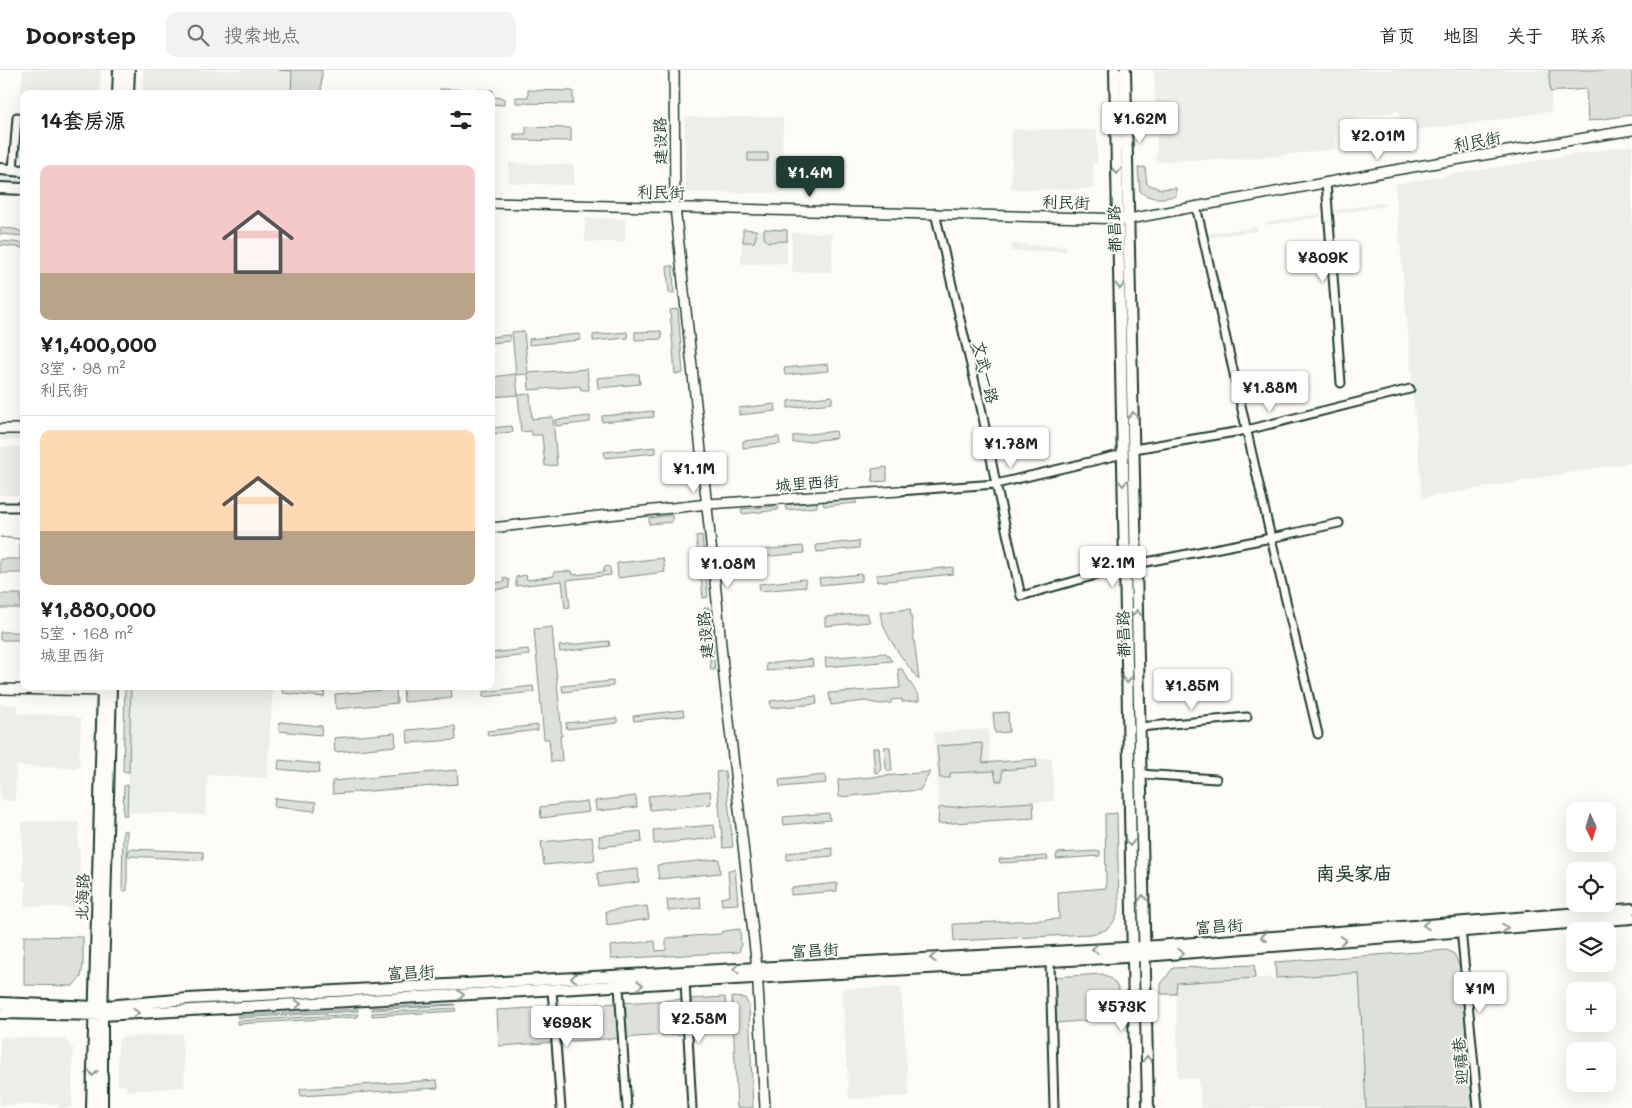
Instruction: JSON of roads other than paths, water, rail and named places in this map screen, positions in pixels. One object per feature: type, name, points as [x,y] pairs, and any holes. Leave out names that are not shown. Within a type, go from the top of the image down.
[{"type":"main road","points":[[118,90],[119,70]]},
{"type":"main road","points":[[128,90],[129,70]]},
{"type":"main road","name":"都昌路","points":[[1115,70],[1124,219],[1134,449],[1148,1108]]},
{"type":"main road","name":"都昌路","points":[[1124,219],[1126,70]]},
{"type":"main road","points":[[0,169],[20,171]]},
{"type":"main road","points":[[0,188],[20,189]]},
{"type":"main road","points":[[1124,219],[1123,454],[1136,1108]]},
{"type":"main road","name":"北海路","points":[[92,1108],[98,1011],[107,690]]},
{"type":"main road","name":"富昌街","points":[[1461,927],[1632,909]]},
{"type":"main road","name":"富昌街","points":[[0,1003],[98,1011],[198,999],[1050,961],[1144,951],[1461,927],[1632,918]]},
{"type":"main road","name":"富昌街","points":[[0,1013],[98,1011],[552,990],[685,982],[757,973],[1132,952]]},
{"type":"main road","name":"北海路","points":[[98,1011],[102,1108]]},
{"type":"street","name":"建设路","points":[[674,70],[676,207],[708,504],[724,677],[757,973],[765,1108]]},
{"type":"street","points":[[13,170],[17,117]]},
{"type":"street","name":"利民街","points":[[495,203],[1124,219],[1326,182],[1632,130]]},
{"type":"street","points":[[1326,182],[1341,383]]},
{"type":"street","points":[[1196,206],[1271,538],[1318,734]]},
{"type":"street","name":"文武一路","points":[[934,213],[982,412],[1021,596],[1125,568]]},
{"type":"street","points":[[1134,449],[1247,430],[1410,389]]},
{"type":"street","points":[[0,429],[20,429]]},
{"type":"street","name":"城里西街","points":[[495,528],[708,504],[996,484],[1123,454]]},
{"type":"street","points":[[0,507],[20,507]]},
{"type":"street","points":[[1125,568],[1136,564],[1339,523]]},
{"type":"street","points":[[0,689],[20,689]]},
{"type":"street","points":[[1140,727],[1247,717]]},
{"type":"street","points":[[1140,774],[1216,779]]},
{"type":"street","name":"迎禧巷","points":[[1461,927],[1478,1108]]},
{"type":"street","points":[[1050,961],[1054,1108]]},
{"type":"street","points":[[685,982],[692,1108]]},
{"type":"street","points":[[619,986],[627,1108]]},
{"type":"street","points":[[552,990],[561,1108]]},
{"type":"district","name":"南吴家庙","points":[[1354,873]]}]
